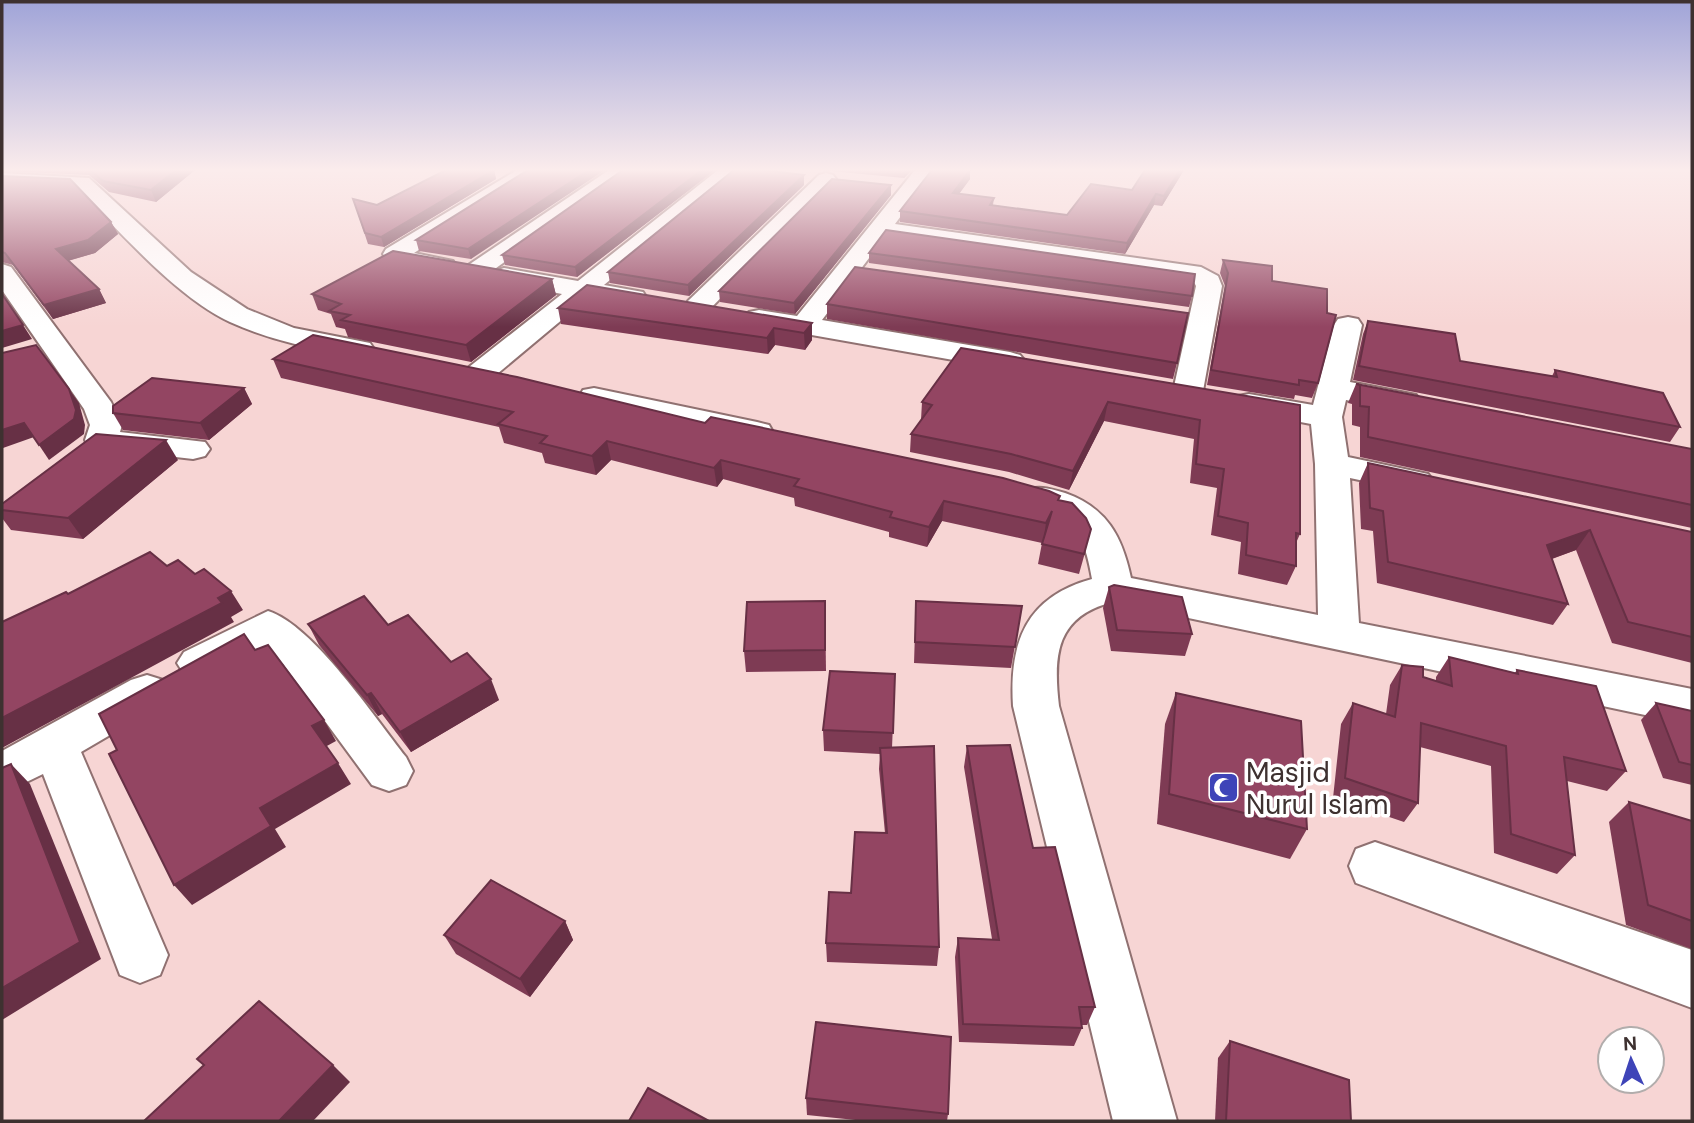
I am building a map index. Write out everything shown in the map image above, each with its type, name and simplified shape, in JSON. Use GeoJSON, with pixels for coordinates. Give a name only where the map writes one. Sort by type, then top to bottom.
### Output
{"type":"FeatureCollection","features":[{"type":"Feature","properties":{"kind":"street"},"geometry":{"type":"LineString","coordinates":[[125,222],[182,276],[237,315],[286,335],[390,355]]}},
{"type":"Feature","properties":{"kind":"street"},"geometry":{"type":"LineString","coordinates":[[447,222],[396,254],[401,258],[1037,366]]}},
{"type":"Feature","properties":{"kind":"street"},"geometry":{"type":"LineString","coordinates":[[476,271],[546,222]]}},
{"type":"Feature","properties":{"kind":"street"},"geometry":{"type":"LineString","coordinates":[[521,382],[467,370],[585,290],[667,222]]}},
{"type":"Feature","properties":{"kind":"street"},"geometry":{"type":"LineString","coordinates":[[698,308],[783,222]]}},
{"type":"Feature","properties":{"kind":"street"},"geometry":{"type":"LineString","coordinates":[[804,326],[884,222]]}},
{"type":"Feature","properties":{"kind":"street"},"geometry":{"type":"LineString","coordinates":[[879,229],[1201,275],[1209,281],[1203,320],[1209,395]]}},
{"type":"Feature","properties":{"kind":"street"},"geometry":{"type":"LineString","coordinates":[[847,270],[875,274]]}},
{"type":"Feature","properties":{"kind":"street"},"geometry":{"type":"LineString","coordinates":[[2,272],[41,348],[104,417],[106,425],[101,440],[71,464]]}},
{"type":"Feature","properties":{"kind":"street"},"geometry":{"type":"LineString","coordinates":[[1176,317],[1203,320]]}},
{"type":"Feature","properties":{"kind":"street"},"geometry":{"type":"LineString","coordinates":[[1339,633],[1330,402],[1348,325]]}},
{"type":"Feature","properties":{"kind":"street"},"geometry":{"type":"LineString","coordinates":[[1160,387],[1209,395],[1437,409]]}},
{"type":"Feature","properties":{"kind":"street"},"geometry":{"type":"LineString","coordinates":[[562,391],[790,439]]}},
{"type":"Feature","properties":{"kind":"street"},"geometry":{"type":"LineString","coordinates":[[101,440],[193,449]]}},
{"type":"Feature","properties":{"kind":"street"},"geometry":{"type":"LineString","coordinates":[[1332,464],[1452,489]]}},
{"type":"Feature","properties":{"kind":"street"},"geometry":{"type":"LineString","coordinates":[[1008,486],[1056,502],[1088,520],[1104,538],[1113,588]]}},
{"type":"Feature","properties":{"kind":"street"},"geometry":{"type":"LineString","coordinates":[[1145,1121],[1036,706],[1033,661],[1045,630],[1060,609],[1088,592],[1113,588],[1692,707]]}},
{"type":"Feature","properties":{"kind":"street"},"geometry":{"type":"LineString","coordinates":[[2,774],[268,626],[298,653],[389,771]]}},
{"type":"Feature","properties":{"kind":"street"},"geometry":{"type":"LineString","coordinates":[[55,745],[140,955]]}},
{"type":"Feature","properties":{"kind":"street"},"geometry":{"type":"LineString","coordinates":[[1375,866],[1692,979]]}},
{"type":"Feature","properties":{"kind":"building"},"geometry":{"type":"Polygon","coordinates":[[[2,222],[110,222],[88,240],[56,249],[99,289],[44,305],[2,252],[2,222]]]}},
{"type":"Feature","properties":{"kind":"building"},"geometry":{"type":"Polygon","coordinates":[[[361,222],[406,222],[381,237],[365,233],[361,222]]]}},
{"type":"Feature","properties":{"kind":"building"},"geometry":{"type":"Polygon","coordinates":[[[444,222],[509,222],[468,249],[416,240],[444,222]]]}},
{"type":"Feature","properties":{"kind":"building"},"geometry":{"type":"Polygon","coordinates":[[[548,222],[633,222],[575,267],[502,255],[548,222]]]}},
{"type":"Feature","properties":{"kind":"building"},"geometry":{"type":"Polygon","coordinates":[[[669,222],[754,222],[688,285],[608,272],[669,222]]]}},
{"type":"Feature","properties":{"kind":"building"},"geometry":{"type":"Polygon","coordinates":[[[788,222],[860,222],[794,303],[719,291],[788,222]]]}},
{"type":"Feature","properties":{"kind":"building"},"geometry":{"type":"Polygon","coordinates":[[[981,222],[1139,222],[1127,243],[981,222]]]}},
{"type":"Feature","properties":{"kind":"building"},"geometry":{"type":"Polygon","coordinates":[[[886,230],[1195,274],[1192,296],[869,253],[886,230]]]}},
{"type":"Feature","properties":{"kind":"building"},"geometry":{"type":"Polygon","coordinates":[[[393,251],[552,279],[466,345],[341,320],[350,315],[329,311],[341,304],[312,294],[393,251]]]}},
{"type":"Feature","properties":{"kind":"building"},"geometry":{"type":"Polygon","coordinates":[[[1223,260],[1272,266],[1272,281],[1327,289],[1327,313],[1336,315],[1318,383],[1299,380],[1299,385],[1211,370],[1228,273],[1223,260]]]}},
{"type":"Feature","properties":{"kind":"building"},"geometry":{"type":"Polygon","coordinates":[[[855,267],[1188,313],[1177,363],[827,304],[855,267]]]}},
{"type":"Feature","properties":{"kind":"building"},"geometry":{"type":"Polygon","coordinates":[[[587,285],[812,323],[804,333],[774,328],[767,338],[558,308],[587,285]]]}},
{"type":"Feature","properties":{"kind":"building"},"geometry":{"type":"Polygon","coordinates":[[[2,294],[23,325],[2,331],[2,294]]]}},
{"type":"Feature","properties":{"kind":"building"},"geometry":{"type":"Polygon","coordinates":[[[1368,321],[1455,334],[1460,361],[1557,377],[1555,370],[1663,393],[1680,427],[1359,366],[1368,321]]]}},
{"type":"Feature","properties":{"kind":"building"},"geometry":{"type":"Polygon","coordinates":[[[313,335],[517,377],[705,423],[711,417],[1003,478],[1060,496],[1058,500],[1072,503],[1086,518],[1091,529],[1084,554],[1042,544],[1052,511],[1046,523],[944,501],[929,527],[890,517],[892,512],[794,486],[799,479],[721,460],[714,468],[607,441],[592,456],[540,443],[547,436],[498,424],[513,412],[273,359],[313,335]]]}},
{"type":"Feature","properties":{"kind":"building"},"geometry":{"type":"Polygon","coordinates":[[[36,345],[69,389],[76,410],[74,419],[39,445],[24,423],[2,430],[2,353],[36,345]]]}},
{"type":"Feature","properties":{"kind":"building"},"geometry":{"type":"Polygon","coordinates":[[[961,348],[1300,405],[1300,534],[1296,533],[1296,566],[1246,555],[1248,523],[1218,516],[1224,469],[1196,464],[1200,420],[1108,402],[1073,471],[1011,454],[911,434],[932,405],[922,402],[961,348]]]}},
{"type":"Feature","properties":{"kind":"building"},"geometry":{"type":"Polygon","coordinates":[[[152,378],[244,388],[200,423],[113,413],[113,406],[152,378]]]}},
{"type":"Feature","properties":{"kind":"building"},"geometry":{"type":"Polygon","coordinates":[[[1356,384],[1692,449],[1692,505],[1368,437],[1369,407],[1360,406],[1360,385],[1356,384]]]}},
{"type":"Feature","properties":{"kind":"building"},"geometry":{"type":"Polygon","coordinates":[[[96,434],[166,440],[68,518],[2,510],[2,504],[96,434]]]}},
{"type":"Feature","properties":{"kind":"building"},"geometry":{"type":"Polygon","coordinates":[[[1368,463],[1692,532],[1692,637],[1628,622],[1590,530],[1547,545],[1568,604],[1388,562],[1383,511],[1370,508],[1368,463]]]}},
{"type":"Feature","properties":{"kind":"building"},"geometry":{"type":"Polygon","coordinates":[[[150,552],[167,566],[178,560],[195,574],[204,569],[231,591],[218,598],[222,603],[2,718],[2,622],[66,592],[68,594],[150,552]]]}},
{"type":"Feature","properties":{"kind":"building"},"geometry":{"type":"Polygon","coordinates":[[[1114,585],[1182,597],[1192,634],[1117,630],[1109,587],[1114,585]]]}},
{"type":"Feature","properties":{"kind":"building"},"geometry":{"type":"Polygon","coordinates":[[[364,596],[388,625],[408,615],[451,662],[467,653],[491,679],[400,732],[371,693],[367,695],[308,624],[364,596]]]}},
{"type":"Feature","properties":{"kind":"building"},"geometry":{"type":"Polygon","coordinates":[[[825,601],[825,650],[744,651],[747,602],[825,601]]]}},
{"type":"Feature","properties":{"kind":"building"},"geometry":{"type":"Polygon","coordinates":[[[916,601],[1022,606],[1015,647],[915,642],[916,601]]]}},
{"type":"Feature","properties":{"kind":"building"},"geometry":{"type":"Polygon","coordinates":[[[244,634],[255,650],[268,645],[324,720],[312,726],[338,763],[260,808],[271,826],[174,885],[109,754],[117,750],[99,714],[244,634]]]}},
{"type":"Feature","properties":{"kind":"building"},"geometry":{"type":"Polygon","coordinates":[[[1449,657],[1518,674],[1517,670],[1596,686],[1626,771],[1564,757],[1575,855],[1511,834],[1506,746],[1421,723],[1418,803],[1345,778],[1353,703],[1395,717],[1402,665],[1423,667],[1423,677],[1452,686],[1449,657]]]}},
{"type":"Feature","properties":{"kind":"building"},"geometry":{"type":"Polygon","coordinates":[[[830,671],[895,674],[893,733],[823,730],[830,671]]]}},
{"type":"Feature","properties":{"kind":"building"},"geometry":{"type":"Polygon","coordinates":[[[1176,693],[1301,721],[1307,829],[1169,794],[1176,693]]]}},
{"type":"Feature","properties":{"kind":"building"},"geometry":{"type":"Polygon","coordinates":[[[1656,703],[1692,711],[1692,765],[1679,762],[1656,703]]]}},
{"type":"Feature","properties":{"kind":"building"},"geometry":{"type":"Polygon","coordinates":[[[1010,745],[1033,848],[1055,847],[1095,1007],[1079,1007],[1082,1028],[963,1024],[958,938],[999,940],[967,746],[1010,745]]]}},
{"type":"Feature","properties":{"kind":"building"},"geometry":{"type":"Polygon","coordinates":[[[934,746],[939,947],[826,943],[829,892],[851,893],[855,832],[887,833],[880,748],[934,746]]]}},
{"type":"Feature","properties":{"kind":"building"},"geometry":{"type":"Polygon","coordinates":[[[11,764],[80,942],[2,988],[2,768],[11,764]]]}},
{"type":"Feature","properties":{"kind":"building"},"geometry":{"type":"Polygon","coordinates":[[[1629,802],[1692,821],[1692,921],[1648,905],[1629,802]]]}},
{"type":"Feature","properties":{"kind":"building"},"geometry":{"type":"Polygon","coordinates":[[[491,880],[565,921],[520,979],[444,935],[491,880]]]}},
{"type":"Feature","properties":{"kind":"building"},"geometry":{"type":"Polygon","coordinates":[[[259,1001],[333,1065],[279,1121],[144,1121],[204,1065],[197,1059],[259,1001]]]}},
{"type":"Feature","properties":{"kind":"building"},"geometry":{"type":"Polygon","coordinates":[[[816,1022],[951,1037],[948,1114],[806,1098],[816,1022]]]}},
{"type":"Feature","properties":{"kind":"building"},"geometry":{"type":"Polygon","coordinates":[[[1230,1041],[1349,1080],[1351,1121],[1226,1121],[1230,1041]]]}},
{"type":"Feature","properties":{"kind":"building"},"geometry":{"type":"Polygon","coordinates":[[[648,1088],[709,1121],[629,1121],[648,1088]]]}},
{"type":"Feature","properties":{"kind":"place","name":"Masjid Nurul Islam"},"geometry":{"type":"Point","coordinates":[1223,788]}}]}
